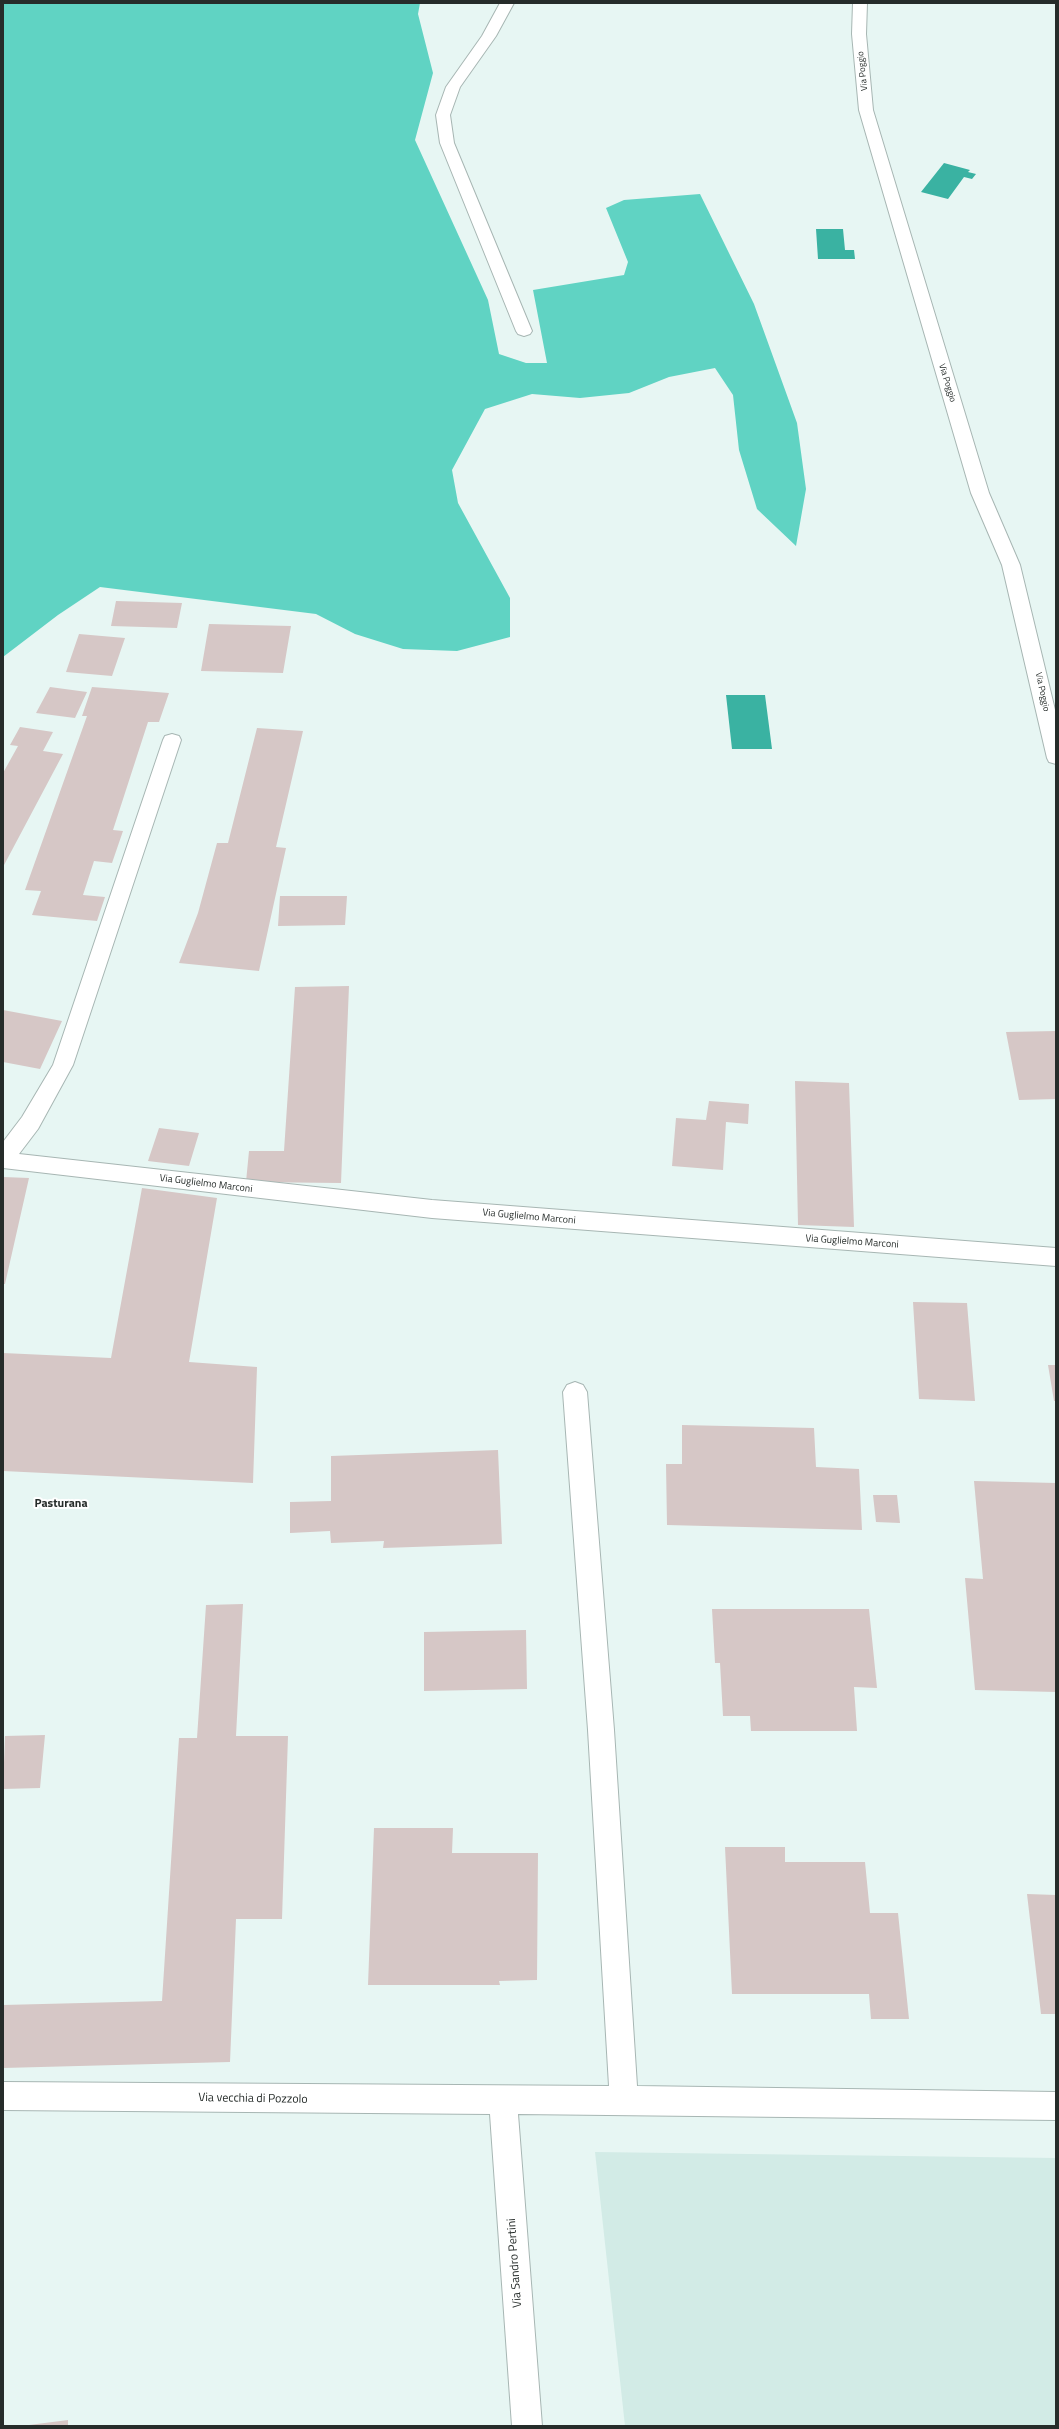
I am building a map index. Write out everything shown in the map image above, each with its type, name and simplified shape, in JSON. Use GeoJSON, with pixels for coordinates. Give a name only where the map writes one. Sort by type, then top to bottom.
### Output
{"type":"FeatureCollection","features":[{"type":"Feature","properties":{"kind":"street"},"geometry":{"type":"LineString","coordinates":[[507,3],[489,36],[453,87],[443,115],[447,143],[524,331]]}},
{"type":"Feature","properties":{"kind":"street","name":"Via Poggio"},"geometry":{"type":"LineString","coordinates":[[860,3],[859,34],[866,110],[980,493],[1011,565],[1040,682],[1056,758]]}},
{"type":"Feature","properties":{"kind":"street"},"geometry":{"type":"LineString","coordinates":[[3,1159],[30,1123],[63,1065],[172,740]]}},
{"type":"Feature","properties":{"kind":"street","name":"Via Guglielmo Marconi"},"geometry":{"type":"LineString","coordinates":[[3,1159],[245,1189],[432,1209],[1056,1257]]}},
{"type":"Feature","properties":{"kind":"street"},"geometry":{"type":"LineString","coordinates":[[575,1392],[600,1722],[624,2100]]}},
{"type":"Feature","properties":{"kind":"street","name":"Via vecchia di Pozzolo"},"geometry":{"type":"LineString","coordinates":[[3,2096],[503,2101],[624,2100],[1056,2106]]}},
{"type":"Feature","properties":{"kind":"street","name":"Via Sandro Pertini"},"geometry":{"type":"LineString","coordinates":[[503,2101],[527,2426]]}},
{"type":"Feature","properties":{"kind":"shaded area"},"geometry":{"type":"Polygon","coordinates":[[[3,3],[420,3],[418,14],[433,73],[415,140],[488,300],[499,354],[526,363],[547,363],[533,290],[624,275],[628,262],[606,208],[624,200],[700,194],[754,304],[797,423],[806,489],[796,546],[757,509],[739,450],[733,395],[715,368],[669,377],[629,393],[580,398],[532,394],[485,409],[452,470],[458,503],[510,598],[510,637],[457,651],[403,649],[355,634],[316,614],[100,587],[58,615],[3,657],[3,3]]]}},
{"type":"Feature","properties":{"kind":"shaded area"},"geometry":{"type":"Polygon","coordinates":[[[944,163],[970,170],[968,172],[976,174],[972,179],[964,177],[948,199],[921,192],[944,163]]]}},
{"type":"Feature","properties":{"kind":"shaded area"},"geometry":{"type":"Polygon","coordinates":[[[816,229],[843,229],[845,250],[854,250],[855,259],[818,259],[816,229]]]}},
{"type":"Feature","properties":{"kind":"shaded area"},"geometry":{"type":"Polygon","coordinates":[[[726,695],[765,695],[772,749],[732,749],[726,695]]]}},
{"type":"Feature","properties":{"kind":"shaded area"},"geometry":{"type":"Polygon","coordinates":[[[595,2152],[1056,2158],[1056,2426],[625,2426],[595,2152]]]}},
{"type":"Feature","properties":{"kind":"building"},"geometry":{"type":"Polygon","coordinates":[[[116,601],[182,603],[177,628],[111,626],[116,601]]]}},
{"type":"Feature","properties":{"kind":"building"},"geometry":{"type":"Polygon","coordinates":[[[209,624],[291,626],[283,673],[201,671],[209,624]]]}},
{"type":"Feature","properties":{"kind":"building"},"geometry":{"type":"Polygon","coordinates":[[[79,634],[125,638],[112,676],[66,672],[79,634]]]}},
{"type":"Feature","properties":{"kind":"building"},"geometry":{"type":"Polygon","coordinates":[[[50,687],[87,692],[75,718],[36,713],[50,687]]]}},
{"type":"Feature","properties":{"kind":"building"},"geometry":{"type":"Polygon","coordinates":[[[92,687],[169,693],[159,722],[148,722],[113,830],[123,831],[112,863],[94,861],[83,895],[105,897],[97,921],[32,915],[41,891],[25,890],[87,716],[82,716],[92,687]]]}},
{"type":"Feature","properties":{"kind":"building"},"geometry":{"type":"Polygon","coordinates":[[[20,727],[53,732],[43,751],[63,754],[3,867],[3,773],[18,746],[10,745],[20,727]]]}},
{"type":"Feature","properties":{"kind":"building"},"geometry":{"type":"Polygon","coordinates":[[[257,728],[303,731],[276,847],[286,848],[259,971],[179,963],[198,913],[217,843],[228,843],[257,728]]]}},
{"type":"Feature","properties":{"kind":"building"},"geometry":{"type":"Polygon","coordinates":[[[280,896],[347,896],[345,925],[278,926],[280,896]]]}},
{"type":"Feature","properties":{"kind":"building"},"geometry":{"type":"Polygon","coordinates":[[[349,986],[341,1183],[246,1182],[249,1151],[284,1151],[295,987],[349,986]]]}},
{"type":"Feature","properties":{"kind":"building"},"geometry":{"type":"Polygon","coordinates":[[[3,1010],[62,1021],[40,1069],[3,1062],[3,1010]]]}},
{"type":"Feature","properties":{"kind":"building"},"geometry":{"type":"Polygon","coordinates":[[[1056,1031],[1056,1099],[1019,1100],[1006,1032],[1056,1031]]]}},
{"type":"Feature","properties":{"kind":"building"},"geometry":{"type":"Polygon","coordinates":[[[795,1081],[849,1083],[854,1227],[798,1225],[795,1081]]]}},
{"type":"Feature","properties":{"kind":"building"},"geometry":{"type":"Polygon","coordinates":[[[709,1101],[749,1104],[748,1124],[726,1122],[723,1170],[672,1166],[676,1118],[706,1120],[709,1101]]]}},
{"type":"Feature","properties":{"kind":"building"},"geometry":{"type":"Polygon","coordinates":[[[159,1128],[199,1133],[189,1166],[148,1161],[159,1128]]]}},
{"type":"Feature","properties":{"kind":"building"},"geometry":{"type":"Polygon","coordinates":[[[3,1177],[29,1178],[5,1284],[3,1284],[3,1177]]]}},
{"type":"Feature","properties":{"kind":"building"},"geometry":{"type":"Polygon","coordinates":[[[142,1188],[217,1198],[189,1362],[257,1367],[253,1483],[3,1471],[3,1353],[111,1358],[142,1188]]]}},
{"type":"Feature","properties":{"kind":"building"},"geometry":{"type":"Polygon","coordinates":[[[913,1302],[967,1303],[975,1401],[919,1399],[913,1302]]]}},
{"type":"Feature","properties":{"kind":"building"},"geometry":{"type":"Polygon","coordinates":[[[1048,1365],[1056,1365],[1056,1401],[1054,1401],[1048,1365]]]}},
{"type":"Feature","properties":{"kind":"building"},"geometry":{"type":"Polygon","coordinates":[[[682,1425],[814,1428],[816,1467],[859,1469],[862,1530],[667,1525],[666,1464],[682,1464],[682,1425]]]}},
{"type":"Feature","properties":{"kind":"building"},"geometry":{"type":"Polygon","coordinates":[[[498,1450],[502,1544],[383,1548],[384,1541],[331,1543],[330,1531],[290,1533],[290,1502],[331,1501],[331,1456],[498,1450]]]}},
{"type":"Feature","properties":{"kind":"building"},"geometry":{"type":"Polygon","coordinates":[[[974,1481],[1056,1483],[1056,1692],[975,1690],[965,1578],[983,1579],[974,1481]]]}},
{"type":"Feature","properties":{"kind":"building"},"geometry":{"type":"Polygon","coordinates":[[[873,1495],[897,1495],[900,1523],[876,1522],[873,1495]]]}},
{"type":"Feature","properties":{"kind":"building"},"geometry":{"type":"Polygon","coordinates":[[[243,1604],[236,1736],[288,1736],[282,1919],[236,1919],[230,2062],[3,2068],[3,2005],[162,2001],[179,1738],[197,1738],[206,1605],[243,1604]]]}},
{"type":"Feature","properties":{"kind":"building"},"geometry":{"type":"Polygon","coordinates":[[[712,1609],[869,1609],[877,1688],[854,1687],[857,1731],[751,1731],[750,1716],[723,1716],[720,1663],[715,1663],[712,1609]]]}},
{"type":"Feature","properties":{"kind":"building"},"geometry":{"type":"Polygon","coordinates":[[[526,1630],[527,1689],[424,1691],[424,1632],[526,1630]]]}},
{"type":"Feature","properties":{"kind":"building"},"geometry":{"type":"Polygon","coordinates":[[[45,1735],[40,1788],[3,1789],[5,1736],[45,1735]]]}},
{"type":"Feature","properties":{"kind":"building"},"geometry":{"type":"Polygon","coordinates":[[[374,1828],[453,1828],[452,1853],[538,1853],[537,1980],[499,1981],[500,1985],[368,1985],[374,1828]]]}},
{"type":"Feature","properties":{"kind":"building"},"geometry":{"type":"Polygon","coordinates":[[[725,1847],[785,1847],[785,1862],[865,1862],[870,1913],[898,1913],[909,2019],[871,2019],[869,1994],[732,1994],[725,1847]]]}},
{"type":"Feature","properties":{"kind":"building"},"geometry":{"type":"Polygon","coordinates":[[[1027,1894],[1056,1895],[1056,2014],[1041,2014],[1027,1894]]]}},
{"type":"Feature","properties":{"kind":"building"},"geometry":{"type":"Polygon","coordinates":[[[68,2420],[68,2426],[29,2426],[29,2425],[68,2420]]]}},
{"type":"Feature","properties":{"kind":"district","name":"Pasturana"},"geometry":{"type":"Point","coordinates":[61,1504]}}]}
